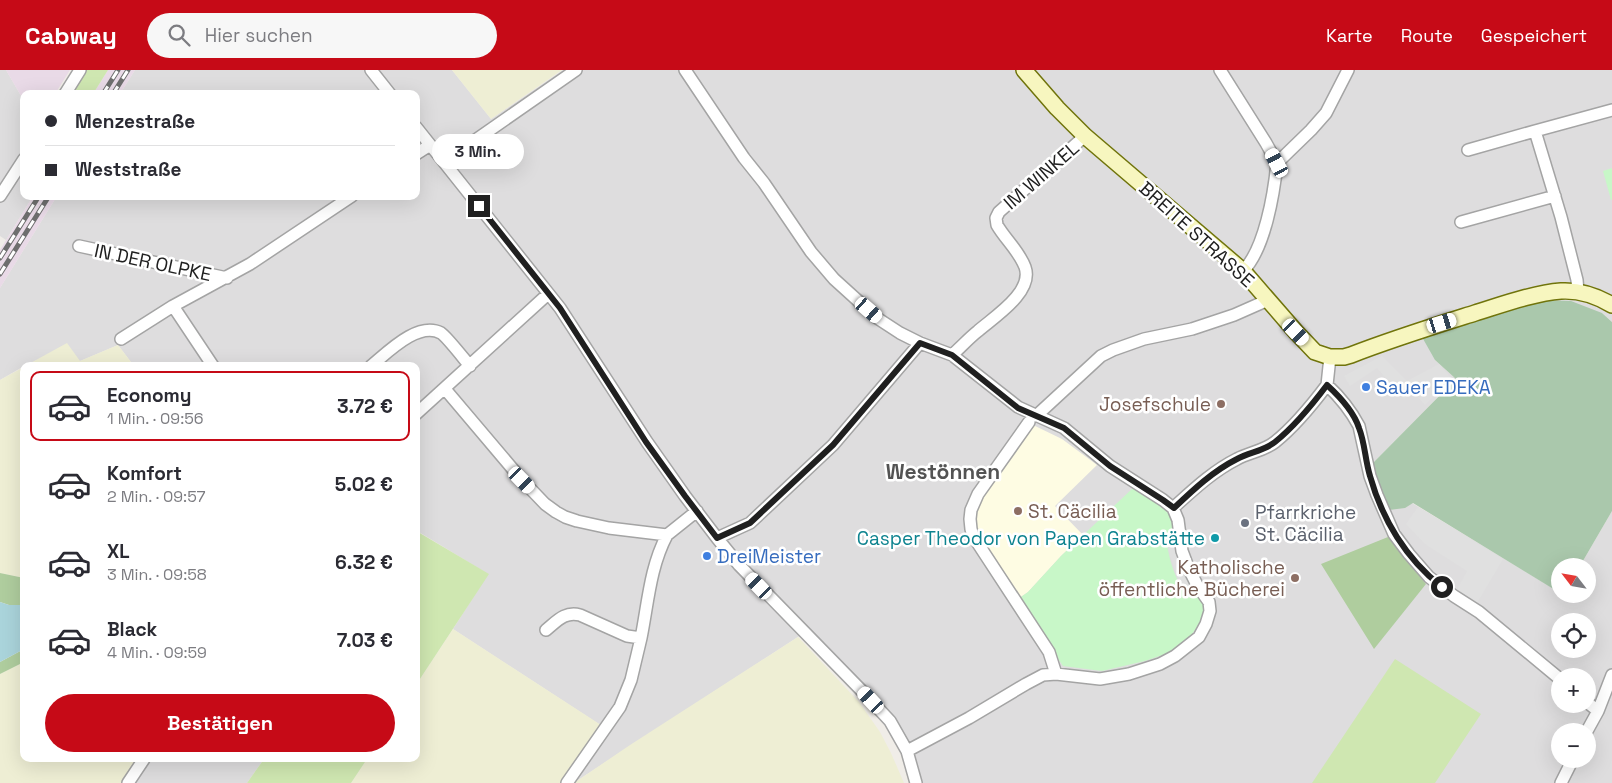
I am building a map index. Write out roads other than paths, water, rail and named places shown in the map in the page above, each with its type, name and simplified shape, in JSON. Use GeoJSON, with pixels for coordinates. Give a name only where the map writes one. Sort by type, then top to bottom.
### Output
{"type":"FeatureCollection","features":[{"type":"Feature","properties":{"kind":"street"},"geometry":{"type":"LineString","coordinates":[[68,90],[80,70]]}},
{"type":"Feature","properties":{"kind":"street"},"geometry":{"type":"LineString","coordinates":[[371,70],[387,90]]}},
{"type":"Feature","properties":{"kind":"street"},"geometry":{"type":"LineString","coordinates":[[444,162],[576,70]]}},
{"type":"Feature","properties":{"kind":"street"},"geometry":{"type":"LineString","coordinates":[[686,70],[744,158],[811,252],[834,279],[877,318],[920,343],[952,355],[1032,419],[1064,428],[1110,466],[1174,508],[1178,520],[1182,551],[1188,567],[1209,602],[1210,611],[1206,624],[1198,636],[1175,656],[1160,664],[1129,674],[1100,679],[1056,674],[1043,675],[908,751]]}},
{"type":"Feature","properties":{"kind":"street","name":"BREITE STRASSE"},"geometry":{"type":"LineString","coordinates":[[1024,70],[1057,108],[1085,136],[1243,271],[1315,352],[1330,357]]}},
{"type":"Feature","properties":{"kind":"street"},"geometry":{"type":"LineString","coordinates":[[1220,70],[1277,163],[1275,183],[1262,240],[1256,255],[1243,271]]}},
{"type":"Feature","properties":{"kind":"street"},"geometry":{"type":"LineString","coordinates":[[1277,163],[1326,113],[1348,70]]}},
{"type":"Feature","properties":{"kind":"street"},"geometry":{"type":"LineString","coordinates":[[1468,150],[1612,110]]}},
{"type":"Feature","properties":{"kind":"street"},"geometry":{"type":"LineString","coordinates":[[1535,131],[1578,280],[1578,292]]}},
{"type":"Feature","properties":{"kind":"street"},"geometry":{"type":"LineString","coordinates":[[420,132],[560,308],[646,442],[717,538],[739,565],[890,722],[908,751],[916,783]]}},
{"type":"Feature","properties":{"kind":"street","name":"IM WINKEL"},"geometry":{"type":"LineString","coordinates":[[952,355],[1011,303],[1024,286],[1025,267],[997,225],[996,218],[999,212],[1085,136]]}},
{"type":"Feature","properties":{"kind":"street"},"geometry":{"type":"LineString","coordinates":[[420,151],[430,144]]}},
{"type":"Feature","properties":{"kind":"street"},"geometry":{"type":"LineString","coordinates":[[0,196],[20,165]]}},
{"type":"Feature","properties":{"kind":"street"},"geometry":{"type":"LineString","coordinates":[[1461,222],[1555,196]]}},
{"type":"Feature","properties":{"kind":"street","name":"IN DER OLPKE"},"geometry":{"type":"LineString","coordinates":[[121,339],[173,306],[250,264],[346,200]]}},
{"type":"Feature","properties":{"kind":"street","name":"IN DER OLPKE"},"geometry":{"type":"LineString","coordinates":[[79,246],[227,278]]}},
{"type":"Feature","properties":{"kind":"street"},"geometry":{"type":"LineString","coordinates":[[1174,508],[1193,490],[1238,458],[1263,450],[1276,442],[1312,405],[1327,385],[1330,357],[1351,355],[1406,335],[1544,294],[1562,291],[1578,292],[1596,297],[1612,305]]}},
{"type":"Feature","properties":{"kind":"street"},"geometry":{"type":"LineString","coordinates":[[420,411],[548,294]]}},
{"type":"Feature","properties":{"kind":"street"},"geometry":{"type":"LineString","coordinates":[[1056,674],[1049,652],[974,536],[970,519],[971,510],[978,494],[1032,419],[1101,356],[1144,339],[1192,329],[1234,315],[1268,300]]}},
{"type":"Feature","properties":{"kind":"street"},"geometry":{"type":"LineString","coordinates":[[173,306],[210,362]]}},
{"type":"Feature","properties":{"kind":"street"},"geometry":{"type":"LineString","coordinates":[[376,362],[410,336],[418,331],[427,329],[443,334],[470,366]]}},
{"type":"Feature","properties":{"kind":"street"},"geometry":{"type":"LineString","coordinates":[[717,538],[750,523],[833,445],[920,343]]}},
{"type":"Feature","properties":{"kind":"street"},"geometry":{"type":"LineString","coordinates":[[1327,385],[1336,393],[1359,426],[1370,476],[1377,495],[1394,534],[1409,554],[1429,577],[1479,612],[1551,672]]}},
{"type":"Feature","properties":{"kind":"street"},"geometry":{"type":"LineString","coordinates":[[445,389],[522,480],[545,504],[556,512],[571,519],[609,528],[667,536]]}},
{"type":"Feature","properties":{"kind":"street"},"geometry":{"type":"LineString","coordinates":[[567,783],[620,707],[631,680],[659,550],[667,536],[697,511]]}},
{"type":"Feature","properties":{"kind":"street"},"geometry":{"type":"LineString","coordinates":[[546,630],[563,616],[574,613],[627,636],[641,638]]}},
{"type":"Feature","properties":{"kind":"street"},"geometry":{"type":"LineString","coordinates":[[1591,723],[1612,676]]}},
{"type":"Feature","properties":{"kind":"street"},"geometry":{"type":"LineString","coordinates":[[128,783],[142,762]]}},
{"type":"Feature","properties":{"kind":"street"},"geometry":{"type":"LineString","coordinates":[[1561,783],[1568,768]]}},
{"type":"Feature","properties":{"kind":"water"},"geometry":{"type":"Polygon","coordinates":[[[0,602],[9,605],[20,605],[20,651],[0,662],[0,602]]]}},
{"type":"Feature","properties":{"kind":"railway"},"geometry":{"type":"LineString","coordinates":[[106,90],[118,70]]}},
{"type":"Feature","properties":{"kind":"railway"},"geometry":{"type":"LineString","coordinates":[[116,90],[128,70]]}},
{"type":"Feature","properties":{"kind":"railway"},"geometry":{"type":"LineString","coordinates":[[0,258],[36,200]]}},
{"type":"Feature","properties":{"kind":"railway"},"geometry":{"type":"LineString","coordinates":[[0,274],[46,200]]}},
{"type":"Feature","properties":{"kind":"place","name":"Sauer EDEKA"},"geometry":{"type":"Point","coordinates":[1366,387]}},
{"type":"Feature","properties":{"kind":"place","name":"Josefschule"},"geometry":{"type":"Point","coordinates":[1221,404]}},
{"type":"Feature","properties":{"kind":"place","name":"St. Cäcilia"},"geometry":{"type":"Point","coordinates":[1018,511]}},
{"type":"Feature","properties":{"kind":"place","name":"Pfarrkriche St. Cäcilia"},"geometry":{"type":"Point","coordinates":[1245,523]}},
{"type":"Feature","properties":{"kind":"place","name":"Casper Theodor von Papen Grabstätte"},"geometry":{"type":"Point","coordinates":[1215,538]}},
{"type":"Feature","properties":{"kind":"place","name":"DreiMeister"},"geometry":{"type":"Point","coordinates":[707,556]}},
{"type":"Feature","properties":{"kind":"place","name":"Katholische öffentliche Bücherei"},"geometry":{"type":"Point","coordinates":[1295,578]}},
{"type":"Feature","properties":{"kind":"district","name":"Westönnen"},"geometry":{"type":"Point","coordinates":[943,472]}}]}
